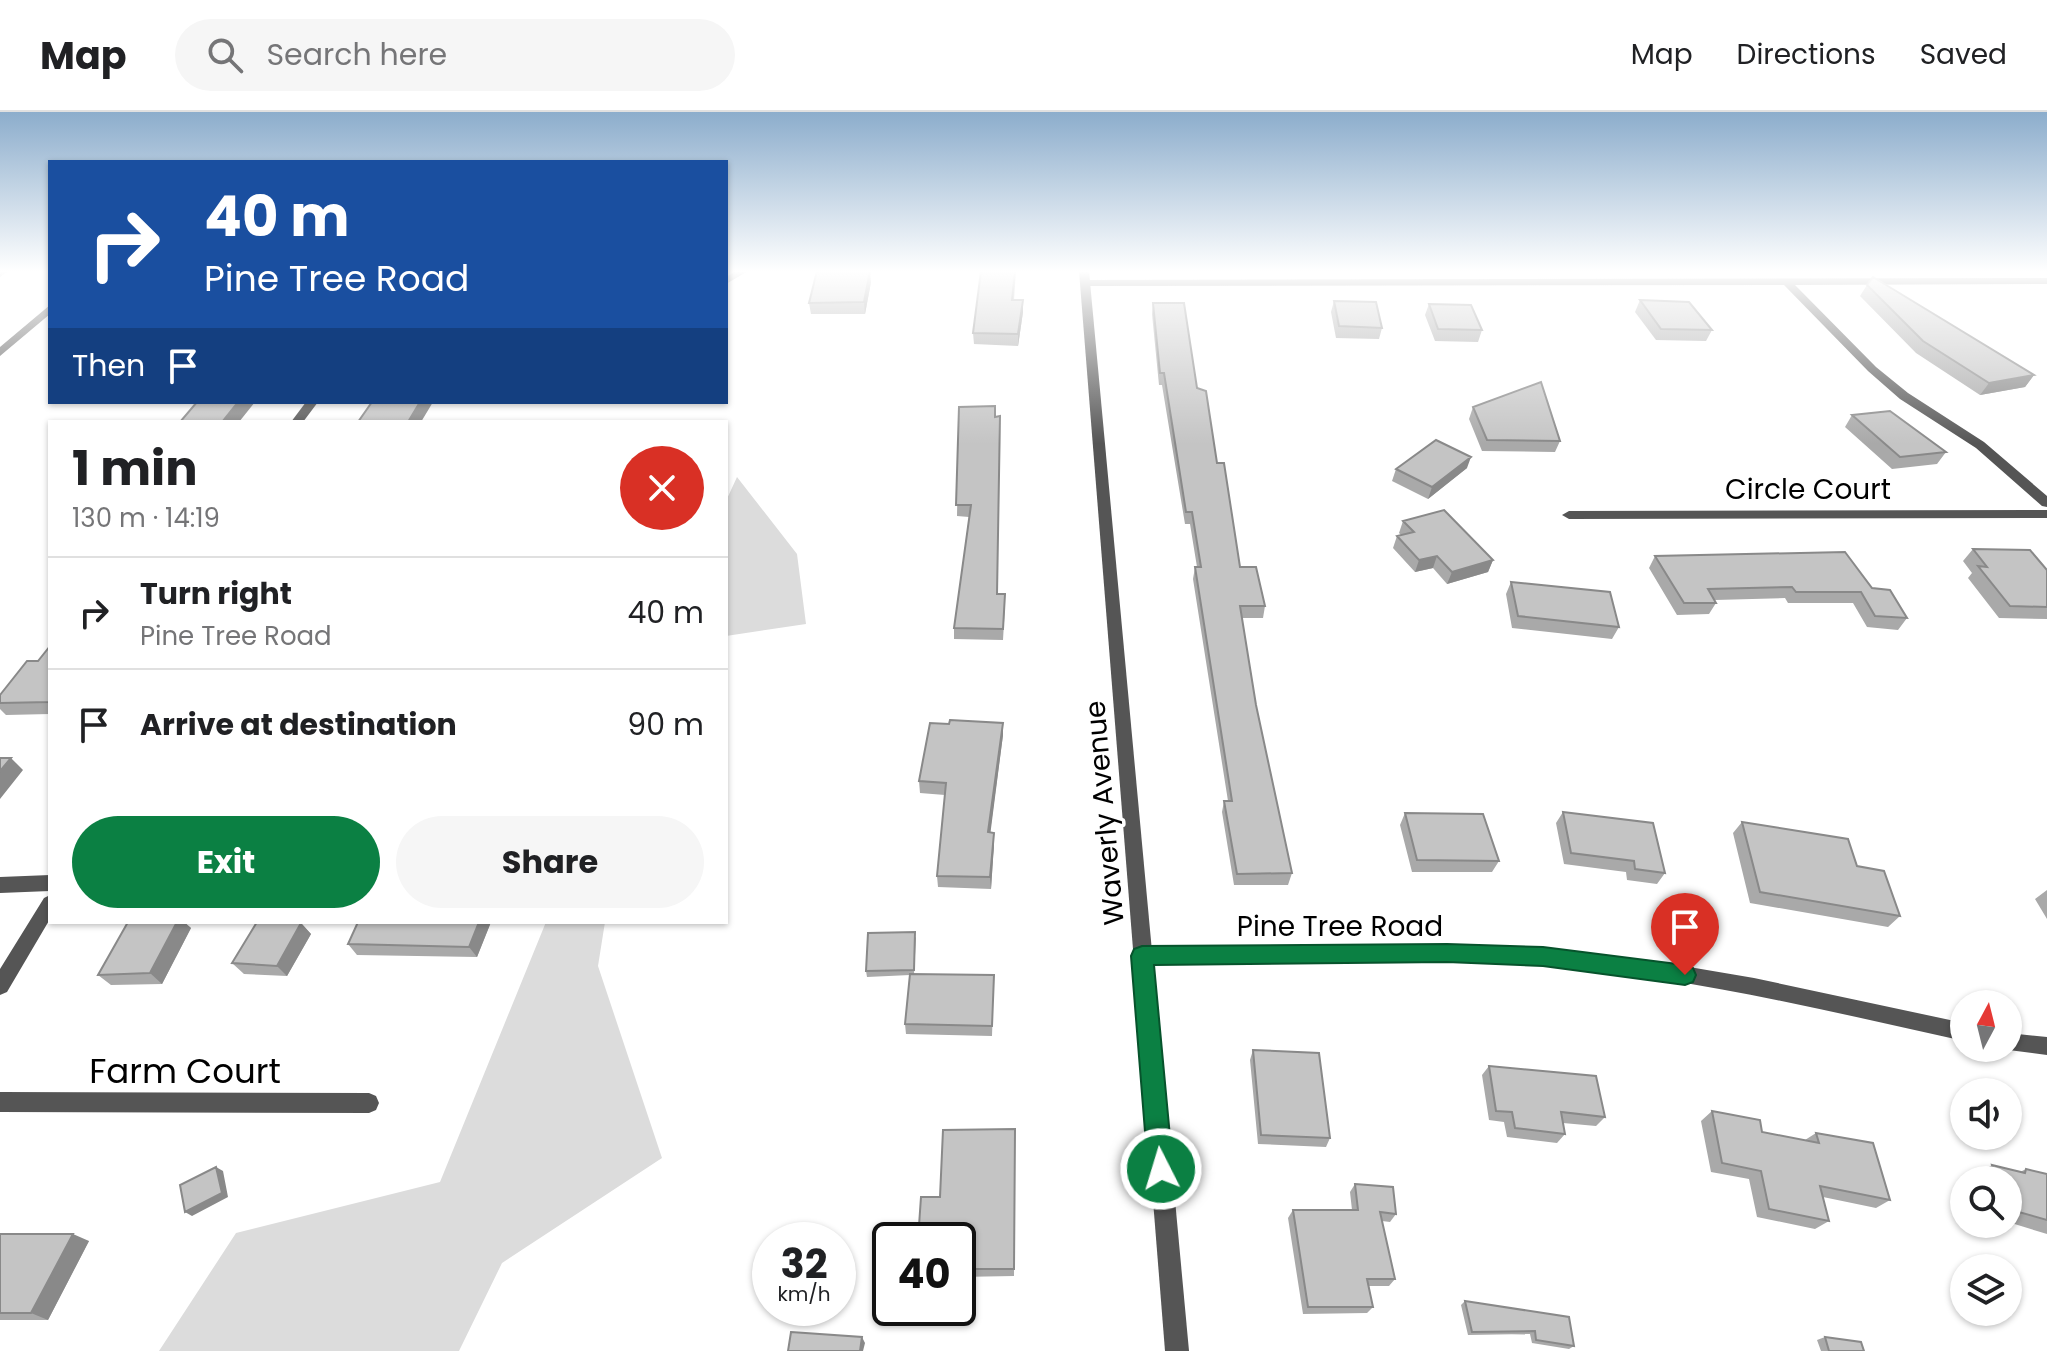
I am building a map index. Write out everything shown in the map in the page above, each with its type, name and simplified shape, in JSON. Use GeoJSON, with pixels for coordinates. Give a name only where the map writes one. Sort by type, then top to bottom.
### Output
{"type":"FeatureCollection","features":[{"type":"Feature","properties":{"kind":"street"},"geometry":{"type":"LineString","coordinates":[[0,353],[27,329]]}},
{"type":"Feature","properties":{"kind":"street","name":"Waverly Avenue"},"geometry":{"type":"LineString","coordinates":[[1088,329],[1177,1351]]}},
{"type":"Feature","properties":{"kind":"street"},"geometry":{"type":"LineString","coordinates":[[1833,329],[1904,396],[1980,445],[2047,503]]}},
{"type":"Feature","properties":{"kind":"street","name":"Circle Court"},"geometry":{"type":"LineString","coordinates":[[1569,515],[2047,514]]}},
{"type":"Feature","properties":{"kind":"street"},"geometry":{"type":"LineString","coordinates":[[0,885],[48,883]]}},
{"type":"Feature","properties":{"kind":"street"},"geometry":{"type":"LineString","coordinates":[[0,986],[48,906]]}},
{"type":"Feature","properties":{"kind":"street","name":"Pine Tree Road"},"geometry":{"type":"LineString","coordinates":[[1142,956],[1447,953],[1543,957],[1660,971],[1787,992],[1950,1029]]}},
{"type":"Feature","properties":{"kind":"street"},"geometry":{"type":"LineString","coordinates":[[2022,1043],[2047,1046]]}},
{"type":"Feature","properties":{"kind":"street","name":"Farm Court"},"geometry":{"type":"LineString","coordinates":[[0,1102],[369,1103]]}},
{"type":"Feature","properties":{"kind":"shaded area"},"geometry":{"type":"Polygon","coordinates":[[[737,477],[797,554],[806,624],[728,636],[728,497],[737,477]]]}},
{"type":"Feature","properties":{"kind":"shaded area"},"geometry":{"type":"Polygon","coordinates":[[[545,924],[605,924],[598,966],[662,1158],[502,1263],[459,1351],[159,1351],[236,1233],[440,1182],[545,924]]]}},
{"type":"Feature","properties":{"kind":"building"},"geometry":{"type":"Polygon","coordinates":[[[974,329],[1019,329],[1018,334],[973,333],[974,329]]]}},
{"type":"Feature","properties":{"kind":"building"},"geometry":{"type":"Polygon","coordinates":[[[1156,329],[1188,329],[1197,388],[1206,391],[1217,463],[1224,463],[1240,567],[1256,567],[1265,606],[1240,606],[1256,705],[1292,873],[1237,874],[1224,801],[1232,801],[1195,567],[1201,567],[1192,512],[1186,512],[1164,373],[1160,373],[1156,329]]]}},
{"type":"Feature","properties":{"kind":"building"},"geometry":{"type":"Polygon","coordinates":[[[1911,329],[1958,329],[2034,375],[1989,383],[1923,341],[1911,329]]]}},
{"type":"Feature","properties":{"kind":"building"},"geometry":{"type":"Polygon","coordinates":[[[1541,382],[1560,441],[1487,440],[1473,407],[1541,382]]]}},
{"type":"Feature","properties":{"kind":"building"},"geometry":{"type":"Polygon","coordinates":[[[195,404],[236,404],[224,420],[182,420],[195,404]]]}},
{"type":"Feature","properties":{"kind":"building"},"geometry":{"type":"Polygon","coordinates":[[[371,404],[419,404],[409,420],[359,420],[371,404]]]}},
{"type":"Feature","properties":{"kind":"building"},"geometry":{"type":"Polygon","coordinates":[[[995,406],[995,417],[1000,416],[997,594],[1005,594],[1003,629],[954,628],[971,505],[956,505],[959,407],[995,406]]]}},
{"type":"Feature","properties":{"kind":"building"},"geometry":{"type":"Polygon","coordinates":[[[1890,411],[1946,452],[1900,457],[1852,415],[1890,411]]]}},
{"type":"Feature","properties":{"kind":"building"},"geometry":{"type":"Polygon","coordinates":[[[1436,440],[1471,457],[1432,487],[1396,469],[1436,440]]]}},
{"type":"Feature","properties":{"kind":"building"},"geometry":{"type":"Polygon","coordinates":[[[1444,510],[1493,560],[1452,572],[1437,556],[1419,560],[1397,536],[1414,532],[1403,521],[1444,510]]]}},
{"type":"Feature","properties":{"kind":"building"},"geometry":{"type":"Polygon","coordinates":[[[1973,549],[2030,550],[2047,570],[2047,607],[2010,606],[1978,566],[1987,567],[1973,549]]]}},
{"type":"Feature","properties":{"kind":"building"},"geometry":{"type":"Polygon","coordinates":[[[1845,552],[1872,588],[1890,590],[1907,618],[1875,616],[1861,592],[1796,592],[1792,587],[1708,589],[1716,603],[1684,603],[1655,556],[1845,552]]]}},
{"type":"Feature","properties":{"kind":"building"},"geometry":{"type":"Polygon","coordinates":[[[1511,582],[1610,592],[1619,627],[1518,616],[1511,582]]]}},
{"type":"Feature","properties":{"kind":"building"},"geometry":{"type":"Polygon","coordinates":[[[48,648],[48,702],[0,703],[0,695],[27,661],[38,661],[48,648]]]}},
{"type":"Feature","properties":{"kind":"building"},"geometry":{"type":"Polygon","coordinates":[[[950,720],[1003,723],[988,832],[994,833],[990,877],[937,876],[946,783],[919,781],[930,723],[949,724],[950,720]]]}},
{"type":"Feature","properties":{"kind":"building"},"geometry":{"type":"Polygon","coordinates":[[[0,758],[11,758],[0,771],[0,758]]]}},
{"type":"Feature","properties":{"kind":"building"},"geometry":{"type":"Polygon","coordinates":[[[1563,812],[1653,823],[1665,873],[1635,869],[1634,861],[1571,853],[1563,812]]]}},
{"type":"Feature","properties":{"kind":"building"},"geometry":{"type":"Polygon","coordinates":[[[1405,813],[1483,814],[1499,861],[1417,860],[1405,813]]]}},
{"type":"Feature","properties":{"kind":"building"},"geometry":{"type":"Polygon","coordinates":[[[1742,822],[1848,839],[1857,866],[1884,871],[1900,916],[1760,892],[1742,822]]]}},
{"type":"Feature","properties":{"kind":"building"},"geometry":{"type":"Polygon","coordinates":[[[127,924],[176,924],[150,973],[98,975],[127,924]]]}},
{"type":"Feature","properties":{"kind":"building"},"geometry":{"type":"Polygon","coordinates":[[[256,924],[300,924],[277,966],[232,963],[256,924]]]}},
{"type":"Feature","properties":{"kind":"building"},"geometry":{"type":"Polygon","coordinates":[[[357,924],[478,924],[469,947],[348,944],[357,924]]]}},
{"type":"Feature","properties":{"kind":"building"},"geometry":{"type":"Polygon","coordinates":[[[915,932],[914,970],[866,971],[868,933],[915,932]]]}},
{"type":"Feature","properties":{"kind":"building"},"geometry":{"type":"Polygon","coordinates":[[[910,974],[994,975],[992,1026],[905,1024],[910,974]]]}},
{"type":"Feature","properties":{"kind":"building"},"geometry":{"type":"Polygon","coordinates":[[[1253,1050],[1319,1053],[1330,1138],[1261,1135],[1253,1050]]]}},
{"type":"Feature","properties":{"kind":"building"},"geometry":{"type":"Polygon","coordinates":[[[1489,1066],[1596,1076],[1605,1117],[1561,1112],[1565,1134],[1515,1128],[1512,1112],[1496,1111],[1489,1066]]]}},
{"type":"Feature","properties":{"kind":"building"},"geometry":{"type":"Polygon","coordinates":[[[1712,1111],[1760,1120],[1762,1132],[1819,1143],[1816,1133],[1873,1143],[1890,1200],[1820,1186],[1829,1221],[1769,1209],[1761,1171],[1722,1163],[1712,1111]]]}},
{"type":"Feature","properties":{"kind":"building"},"geometry":{"type":"Polygon","coordinates":[[[1015,1129],[1014,1269],[976,1269],[976,1222],[919,1222],[921,1197],[940,1197],[943,1130],[1015,1129]]]}},
{"type":"Feature","properties":{"kind":"building"},"geometry":{"type":"Polygon","coordinates":[[[216,1167],[222,1193],[185,1212],[180,1185],[216,1167]]]}},
{"type":"Feature","properties":{"kind":"building"},"geometry":{"type":"Polygon","coordinates":[[[2026,1169],[2047,1174],[2047,1220],[2022,1213],[2022,1172],[2025,1173],[2026,1169]]]}},
{"type":"Feature","properties":{"kind":"building"},"geometry":{"type":"Polygon","coordinates":[[[1355,1184],[1393,1187],[1396,1214],[1380,1212],[1395,1279],[1367,1279],[1373,1307],[1308,1307],[1293,1210],[1358,1210],[1355,1184]]]}},
{"type":"Feature","properties":{"kind":"building"},"geometry":{"type":"Polygon","coordinates":[[[0,1234],[73,1234],[31,1313],[0,1313],[0,1234]]]}},
{"type":"Feature","properties":{"kind":"building"},"geometry":{"type":"Polygon","coordinates":[[[1465,1301],[1569,1317],[1574,1346],[1536,1340],[1535,1331],[1472,1332],[1465,1301]]]}},
{"type":"Feature","properties":{"kind":"building"},"geometry":{"type":"Polygon","coordinates":[[[791,1332],[862,1337],[860,1351],[788,1351],[791,1332]]]}},
{"type":"Feature","properties":{"kind":"building"},"geometry":{"type":"Polygon","coordinates":[[[1825,1337],[1861,1342],[1864,1351],[1829,1351],[1825,1337]]]}},
{"type":"Feature","properties":{"kind":"route"},"geometry":{"type":"LineString","coordinates":[[1161,1169],[1142,956],[1447,953],[1543,957],[1685,975]]}}]}
